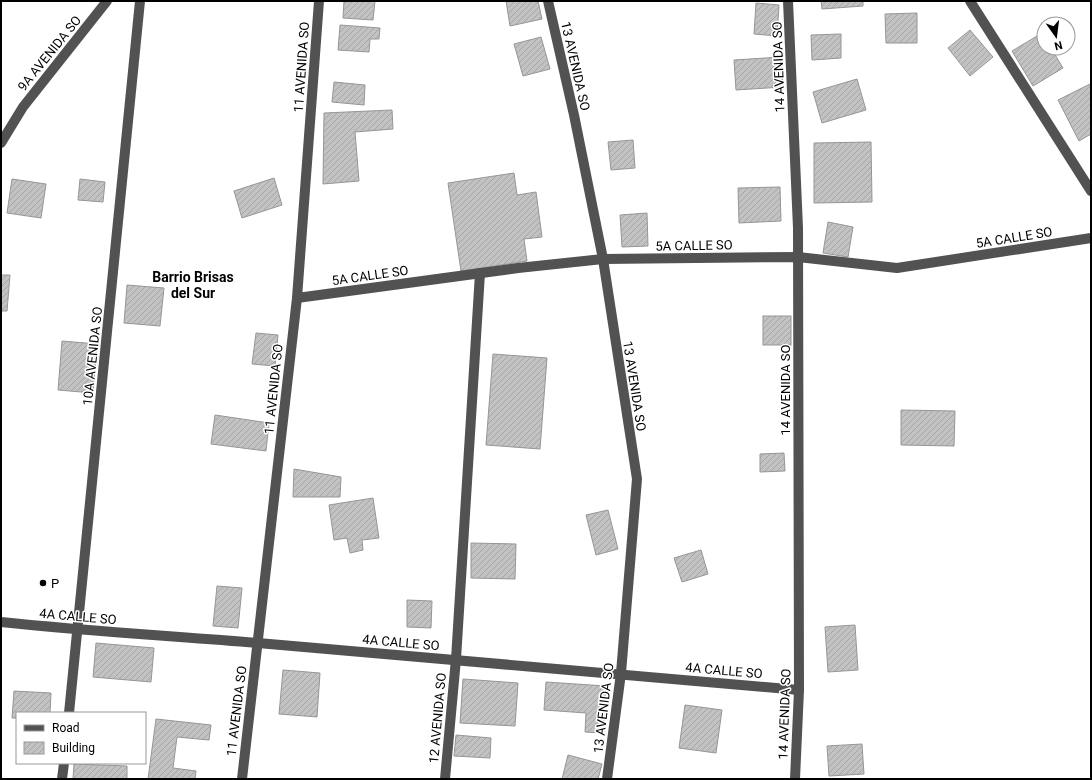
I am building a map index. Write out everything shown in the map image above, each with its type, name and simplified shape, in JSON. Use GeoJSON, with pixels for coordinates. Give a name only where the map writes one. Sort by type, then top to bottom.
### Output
{"type":"FeatureCollection","features":[{"type":"Feature","properties":{"kind":"street","name":"9A AVENIDA SO"},"geometry":{"type":"LineString","coordinates":[[1,143],[23,107],[108,1]]}},
{"type":"Feature","properties":{"kind":"street","name":"10A AVENIDA SO"},"geometry":{"type":"LineString","coordinates":[[69,712],[140,1]]}},
{"type":"Feature","properties":{"kind":"street","name":"11 AVENIDA SO"},"geometry":{"type":"LineString","coordinates":[[242,779],[297,298],[319,1]]}},
{"type":"Feature","properties":{"kind":"street","name":"13 AVENIDA SO"},"geometry":{"type":"LineString","coordinates":[[548,1],[574,115],[603,259],[637,479],[622,673],[607,779]]}},
{"type":"Feature","properties":{"kind":"street","name":"14 AVENIDA SO"},"geometry":{"type":"LineString","coordinates":[[788,1],[798,212],[798,690],[795,779]]}},
{"type":"Feature","properties":{"kind":"street"},"geometry":{"type":"LineString","coordinates":[[970,1],[1091,191]]}},
{"type":"Feature","properties":{"kind":"street","name":"5A CALLE SO"},"geometry":{"type":"LineString","coordinates":[[297,298],[480,273],[603,259],[798,257],[896,268],[1091,238]]}},
{"type":"Feature","properties":{"kind":"street","name":"12 AVENIDA SO"},"geometry":{"type":"LineString","coordinates":[[445,779],[456,659],[480,273]]}},
{"type":"Feature","properties":{"kind":"street","name":"4A CALLE SO"},"geometry":{"type":"LineString","coordinates":[[1,622],[78,630],[622,673],[798,690]]}},
{"type":"Feature","properties":{"kind":"street"},"geometry":{"type":"LineString","coordinates":[[62,779],[64,764]]}},
{"type":"Feature","properties":{"kind":"building"},"geometry":{"type":"Polygon","coordinates":[[[344,1],[375,1],[373,20],[343,18],[344,1]]]}},
{"type":"Feature","properties":{"kind":"building"},"geometry":{"type":"Polygon","coordinates":[[[506,1],[538,1],[542,19],[510,26],[506,1]]]}},
{"type":"Feature","properties":{"kind":"building"},"geometry":{"type":"Polygon","coordinates":[[[821,1],[863,1],[863,6],[822,9],[821,1]]]}},
{"type":"Feature","properties":{"kind":"building"},"geometry":{"type":"Polygon","coordinates":[[[756,3],[779,5],[777,36],[754,34],[756,3]]]}},
{"type":"Feature","properties":{"kind":"building"},"geometry":{"type":"Polygon","coordinates":[[[917,13],[917,43],[886,43],[885,14],[917,13]]]}},
{"type":"Feature","properties":{"kind":"building"},"geometry":{"type":"Polygon","coordinates":[[[340,25],[380,28],[379,39],[370,39],[369,52],[338,50],[340,25]]]}},
{"type":"Feature","properties":{"kind":"building"},"geometry":{"type":"Polygon","coordinates":[[[970,30],[993,57],[970,76],[948,48],[970,30]]]}},
{"type":"Feature","properties":{"kind":"building"},"geometry":{"type":"Polygon","coordinates":[[[841,34],[841,58],[812,60],[811,35],[841,34]]]}},
{"type":"Feature","properties":{"kind":"building"},"geometry":{"type":"Polygon","coordinates":[[[541,37],[550,69],[523,76],[514,44],[541,37]]]}},
{"type":"Feature","properties":{"kind":"building"},"geometry":{"type":"Polygon","coordinates":[[[1036,37],[1036,56],[1056,56],[1063,68],[1033,86],[1012,51],[1036,37]]]}},
{"type":"Feature","properties":{"kind":"building"},"geometry":{"type":"Polygon","coordinates":[[[781,57],[783,87],[736,90],[734,60],[781,57]]]}},
{"type":"Feature","properties":{"kind":"building"},"geometry":{"type":"Polygon","coordinates":[[[857,79],[866,110],[822,123],[813,92],[857,79]]]}},
{"type":"Feature","properties":{"kind":"building"},"geometry":{"type":"Polygon","coordinates":[[[334,82],[365,85],[364,105],[332,102],[334,82]]]}},
{"type":"Feature","properties":{"kind":"building"},"geometry":{"type":"Polygon","coordinates":[[[1090,84],[1091,134],[1079,141],[1058,100],[1090,84]]]}},
{"type":"Feature","properties":{"kind":"building"},"geometry":{"type":"Polygon","coordinates":[[[392,110],[393,129],[355,132],[359,181],[323,184],[324,113],[392,110]]]}},
{"type":"Feature","properties":{"kind":"building"},"geometry":{"type":"Polygon","coordinates":[[[633,140],[635,168],[611,170],[608,142],[633,140]]]}},
{"type":"Feature","properties":{"kind":"building"},"geometry":{"type":"Polygon","coordinates":[[[871,142],[872,202],[814,203],[814,143],[871,142]]]}},
{"type":"Feature","properties":{"kind":"building"},"geometry":{"type":"Polygon","coordinates":[[[514,173],[517,195],[536,192],[542,237],[524,239],[527,261],[461,271],[448,183],[514,173]]]}},
{"type":"Feature","properties":{"kind":"building"},"geometry":{"type":"Polygon","coordinates":[[[274,178],[282,205],[242,218],[234,191],[274,178]]]}},
{"type":"Feature","properties":{"kind":"building"},"geometry":{"type":"Polygon","coordinates":[[[12,179],[46,184],[41,218],[7,213],[12,179]]]}},
{"type":"Feature","properties":{"kind":"building"},"geometry":{"type":"Polygon","coordinates":[[[80,179],[105,182],[103,202],[78,200],[80,179]]]}},
{"type":"Feature","properties":{"kind":"building"},"geometry":{"type":"Polygon","coordinates":[[[780,187],[781,221],[739,223],[738,188],[780,187]]]}},
{"type":"Feature","properties":{"kind":"building"},"geometry":{"type":"Polygon","coordinates":[[[647,213],[648,246],[622,247],[620,215],[647,213]]]}},
{"type":"Feature","properties":{"kind":"building"},"geometry":{"type":"Polygon","coordinates":[[[828,222],[853,227],[848,257],[823,253],[828,222]]]}},
{"type":"Feature","properties":{"kind":"building"},"geometry":{"type":"Polygon","coordinates":[[[1,275],[10,275],[7,311],[1,311],[1,275]]]}},
{"type":"Feature","properties":{"kind":"building"},"geometry":{"type":"Polygon","coordinates":[[[127,285],[164,288],[160,326],[124,323],[127,285]]]}},
{"type":"Feature","properties":{"kind":"building"},"geometry":{"type":"Polygon","coordinates":[[[763,316],[791,316],[791,345],[763,345],[763,316]]]}},
{"type":"Feature","properties":{"kind":"building"},"geometry":{"type":"Polygon","coordinates":[[[256,333],[278,335],[275,366],[252,364],[256,333]]]}},
{"type":"Feature","properties":{"kind":"building"},"geometry":{"type":"Polygon","coordinates":[[[62,341],[97,344],[93,393],[58,390],[62,341]]]}},
{"type":"Feature","properties":{"kind":"building"},"geometry":{"type":"Polygon","coordinates":[[[493,354],[547,358],[540,449],[486,445],[493,354]]]}},
{"type":"Feature","properties":{"kind":"building"},"geometry":{"type":"Polygon","coordinates":[[[901,410],[955,411],[954,446],[901,445],[901,410]]]}},
{"type":"Feature","properties":{"kind":"building"},"geometry":{"type":"Polygon","coordinates":[[[215,415],[269,423],[266,451],[211,444],[215,415]]]}},
{"type":"Feature","properties":{"kind":"building"},"geometry":{"type":"Polygon","coordinates":[[[784,453],[785,471],[760,472],[760,454],[784,453]]]}},
{"type":"Feature","properties":{"kind":"building"},"geometry":{"type":"Polygon","coordinates":[[[294,469],[341,477],[340,497],[293,497],[294,469]]]}},
{"type":"Feature","properties":{"kind":"building"},"geometry":{"type":"Polygon","coordinates":[[[373,498],[379,538],[362,540],[363,550],[350,553],[347,538],[334,540],[329,505],[373,498]]]}},
{"type":"Feature","properties":{"kind":"building"},"geometry":{"type":"Polygon","coordinates":[[[608,510],[618,549],[596,555],[586,515],[608,510]]]}},
{"type":"Feature","properties":{"kind":"building"},"geometry":{"type":"Polygon","coordinates":[[[471,543],[516,544],[515,579],[471,578],[471,543]]]}},
{"type":"Feature","properties":{"kind":"building"},"geometry":{"type":"Polygon","coordinates":[[[701,550],[708,574],[682,582],[674,558],[701,550]]]}},
{"type":"Feature","properties":{"kind":"building"},"geometry":{"type":"Polygon","coordinates":[[[217,586],[242,588],[238,628],[213,626],[217,586]]]}},
{"type":"Feature","properties":{"kind":"building"},"geometry":{"type":"Polygon","coordinates":[[[407,600],[432,601],[431,628],[407,627],[407,600]]]}},
{"type":"Feature","properties":{"kind":"building"},"geometry":{"type":"Polygon","coordinates":[[[855,625],[858,670],[828,672],[825,627],[855,625]]]}},
{"type":"Feature","properties":{"kind":"building"},"geometry":{"type":"Polygon","coordinates":[[[96,643],[154,648],[151,682],[93,677],[96,643]]]}},
{"type":"Feature","properties":{"kind":"building"},"geometry":{"type":"Polygon","coordinates":[[[283,670],[320,673],[317,717],[279,714],[283,670]]]}},
{"type":"Feature","properties":{"kind":"building"},"geometry":{"type":"Polygon","coordinates":[[[463,679],[518,683],[515,726],[460,723],[463,679]]]}},
{"type":"Feature","properties":{"kind":"building"},"geometry":{"type":"Polygon","coordinates":[[[546,682],[606,686],[603,733],[585,732],[586,713],[544,710],[546,682]]]}},
{"type":"Feature","properties":{"kind":"building"},"geometry":{"type":"Polygon","coordinates":[[[14,691],[51,693],[50,712],[16,712],[16,718],[12,718],[14,691]]]}},
{"type":"Feature","properties":{"kind":"building"},"geometry":{"type":"Polygon","coordinates":[[[685,705],[722,710],[716,753],[679,748],[685,705]]]}},
{"type":"Feature","properties":{"kind":"building"},"geometry":{"type":"Polygon","coordinates":[[[156,719],[211,725],[209,740],[177,737],[173,768],[196,771],[195,779],[148,779],[156,719]]]}},
{"type":"Feature","properties":{"kind":"building"},"geometry":{"type":"Polygon","coordinates":[[[456,735],[491,738],[490,758],[454,756],[456,735]]]}},
{"type":"Feature","properties":{"kind":"building"},"geometry":{"type":"Polygon","coordinates":[[[862,744],[864,774],[829,776],[827,746],[862,744]]]}},
{"type":"Feature","properties":{"kind":"building"},"geometry":{"type":"Polygon","coordinates":[[[568,755],[602,764],[598,779],[562,779],[568,755]]]}},
{"type":"Feature","properties":{"kind":"building"},"geometry":{"type":"Polygon","coordinates":[[[74,764],[127,766],[127,779],[73,779],[74,764]]]}},
{"type":"Feature","properties":{"kind":"place","name":"P"},"geometry":{"type":"Point","coordinates":[43,583]}},
{"type":"Feature","properties":{"kind":"district","name":"Barrio Brisas del Sur"},"geometry":{"type":"Point","coordinates":[193,286]}}]}
